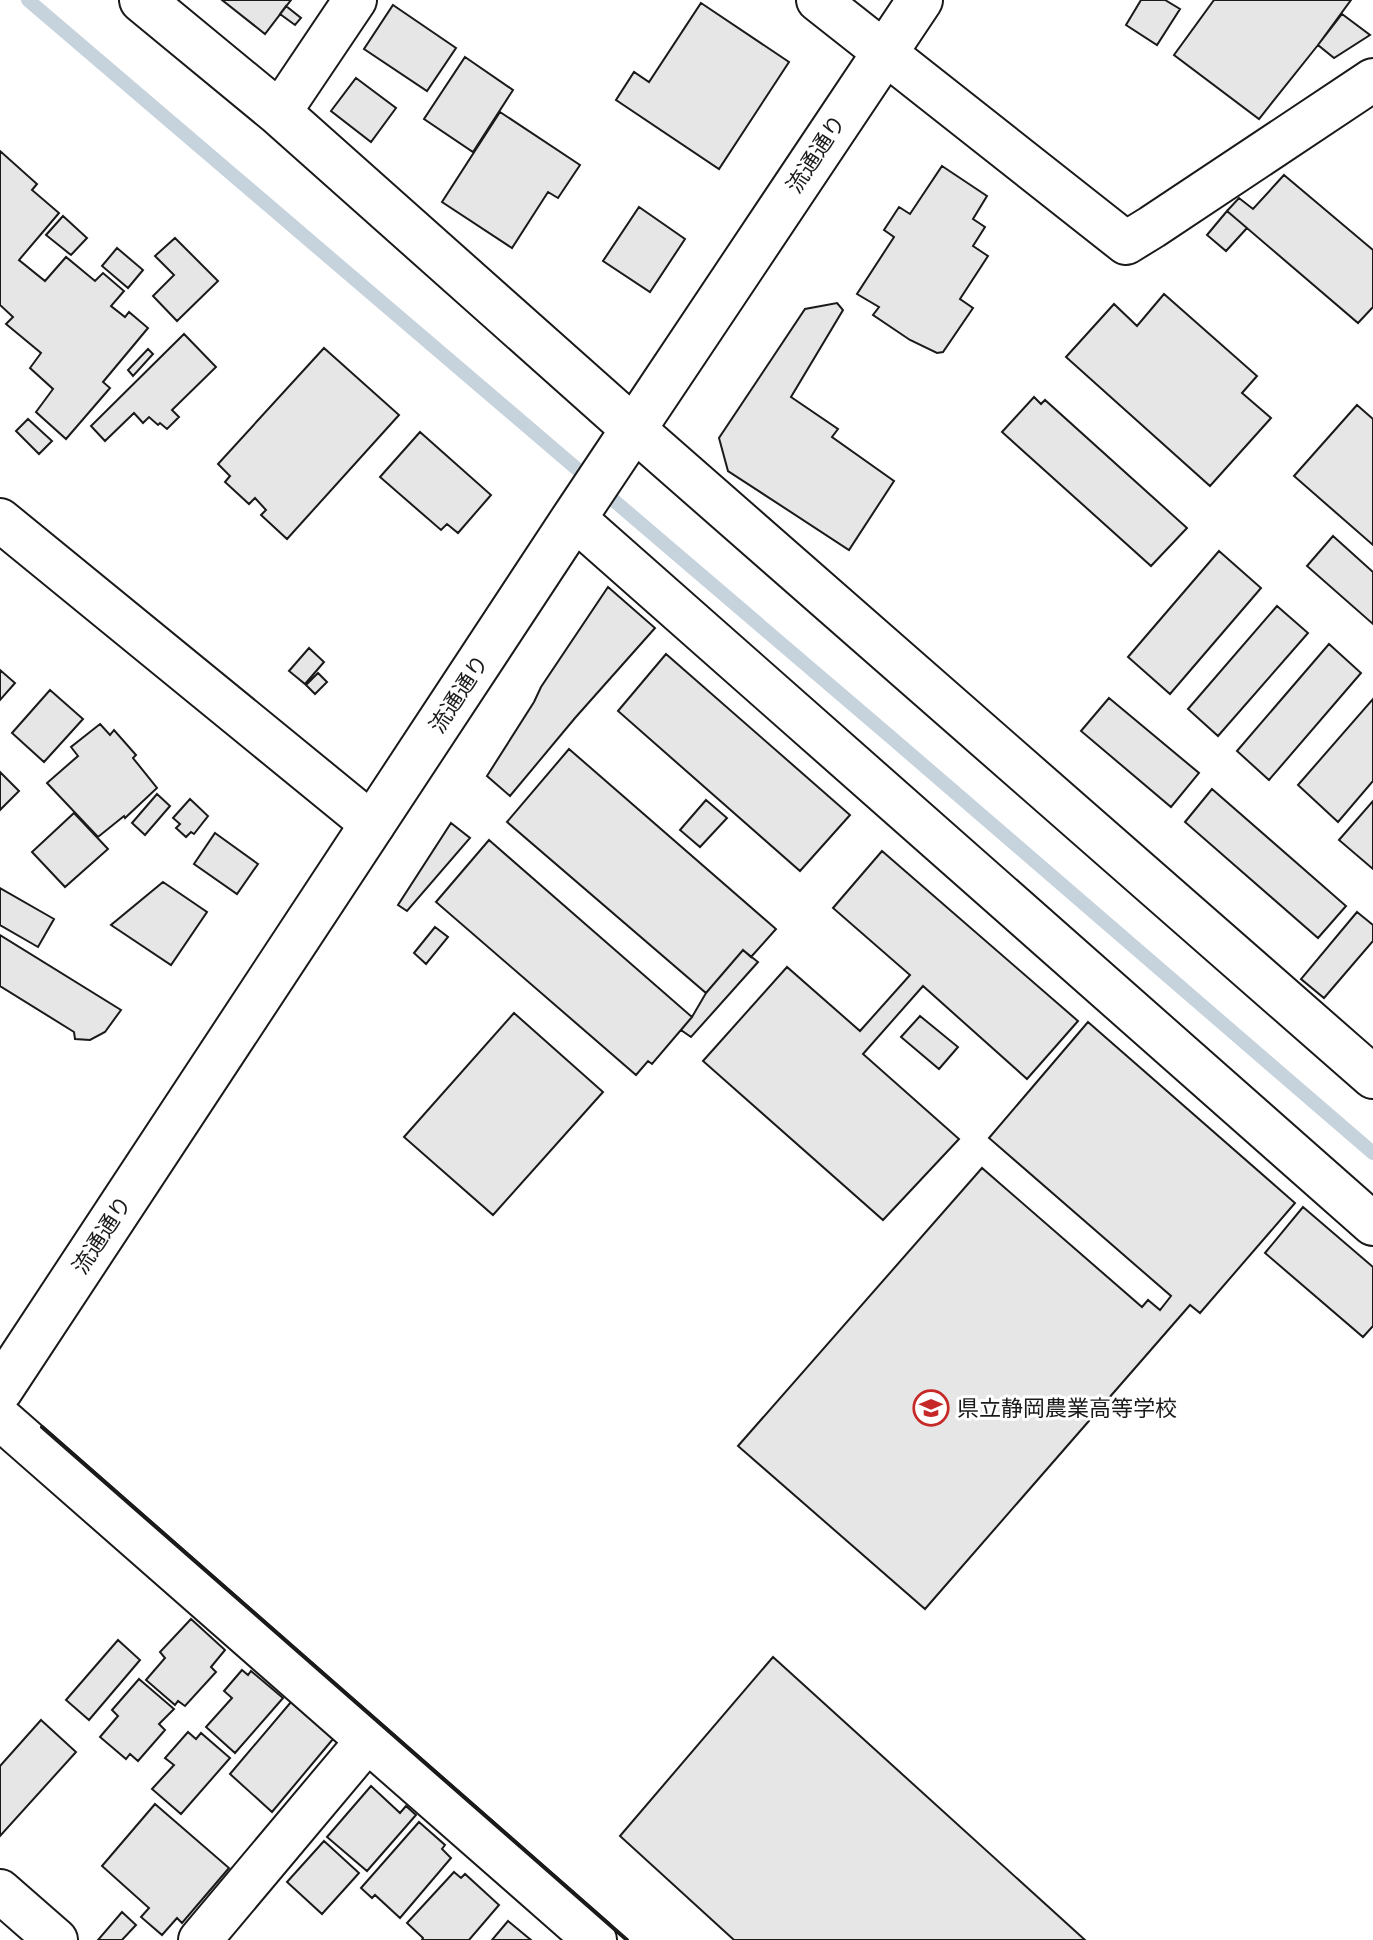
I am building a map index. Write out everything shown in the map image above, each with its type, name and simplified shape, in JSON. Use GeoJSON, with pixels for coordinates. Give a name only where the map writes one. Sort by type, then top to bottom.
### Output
{"type":"FeatureCollection","features":[{"type":"Feature","properties":{"kind":"main road"},"geometry":{"type":"LineString","coordinates":[[142,0],[279,113],[628,440]]}},
{"type":"Feature","properties":{"kind":"main road","name":"流通通り"},"geometry":{"type":"LineString","coordinates":[[0,1390],[574,518],[920,0]]}},
{"type":"Feature","properties":{"kind":"street"},"geometry":{"type":"LineString","coordinates":[[279,113],[355,0]]}},
{"type":"Feature","properties":{"kind":"street"},"geometry":{"type":"LineString","coordinates":[[818,0],[1126,243],[1373,80]]}},
{"type":"Feature","properties":{"kind":"street"},"geometry":{"type":"LineString","coordinates":[[628,440],[1373,1077]]}},
{"type":"Feature","properties":{"kind":"street"},"geometry":{"type":"LineString","coordinates":[[574,518],[1373,1224]]}},
{"type":"Feature","properties":{"kind":"street"},"geometry":{"type":"LineString","coordinates":[[0,520],[373,825]]}},
{"type":"Feature","properties":{"kind":"street"},"geometry":{"type":"LineString","coordinates":[[0,1418],[595,1940]]}},
{"type":"Feature","properties":{"kind":"street"},"geometry":{"type":"LineString","coordinates":[[200,1940],[367,1741]]}},
{"type":"Feature","properties":{"kind":"street"},"geometry":{"type":"LineString","coordinates":[[0,1891],[56,1940]]}},
{"type":"Feature","properties":{"kind":"building"},"geometry":{"type":"Polygon","coordinates":[[[222,0],[291,0],[265,34],[222,0]]]}},
{"type":"Feature","properties":{"kind":"building"},"geometry":{"type":"Polygon","coordinates":[[[1141,0],[1165,0],[1180,9],[1157,45],[1126,25],[1141,0]]]}},
{"type":"Feature","properties":{"kind":"building"},"geometry":{"type":"Polygon","coordinates":[[[1214,0],[1351,0],[1259,119],[1174,55],[1214,0]]]}},
{"type":"Feature","properties":{"kind":"building"},"geometry":{"type":"Polygon","coordinates":[[[701,3],[789,62],[719,169],[616,100],[634,72],[649,82],[701,3]]]}},
{"type":"Feature","properties":{"kind":"building"},"geometry":{"type":"Polygon","coordinates":[[[393,5],[456,48],[427,91],[364,49],[393,5]]]}},
{"type":"Feature","properties":{"kind":"building"},"geometry":{"type":"Polygon","coordinates":[[[286,6],[301,18],[295,25],[280,14],[286,6]]]}},
{"type":"Feature","properties":{"kind":"building"},"geometry":{"type":"Polygon","coordinates":[[[1342,14],[1370,35],[1334,58],[1318,45],[1342,14]]]}},
{"type":"Feature","properties":{"kind":"building"},"geometry":{"type":"Polygon","coordinates":[[[465,57],[513,90],[473,152],[424,119],[465,57]]]}},
{"type":"Feature","properties":{"kind":"building"},"geometry":{"type":"Polygon","coordinates":[[[356,78],[396,108],[371,142],[331,111],[356,78]]]}},
{"type":"Feature","properties":{"kind":"building"},"geometry":{"type":"Polygon","coordinates":[[[500,112],[580,165],[558,198],[548,192],[512,248],[442,202],[500,112]]]}},
{"type":"Feature","properties":{"kind":"building"},"geometry":{"type":"Polygon","coordinates":[[[0,151],[37,184],[32,190],[59,213],[19,260],[45,281],[66,257],[95,281],[103,273],[124,291],[111,306],[125,317],[129,312],[148,328],[103,382],[110,388],[66,439],[36,412],[53,389],[30,368],[41,353],[6,324],[13,317],[0,305],[0,151]]]}},
{"type":"Feature","properties":{"kind":"building"},"geometry":{"type":"Polygon","coordinates":[[[942,166],[987,196],[973,219],[985,227],[973,246],[988,256],[960,299],[973,308],[943,352],[937,353],[910,340],[873,315],[879,307],[857,294],[894,237],[884,230],[899,207],[910,214],[942,166]]]}},
{"type":"Feature","properties":{"kind":"building"},"geometry":{"type":"Polygon","coordinates":[[[1284,175],[1373,250],[1373,307],[1358,323],[1227,211],[1239,198],[1253,209],[1284,175]]]}},
{"type":"Feature","properties":{"kind":"building"},"geometry":{"type":"Polygon","coordinates":[[[639,207],[685,239],[650,292],[603,261],[639,207]]]}},
{"type":"Feature","properties":{"kind":"building"},"geometry":{"type":"Polygon","coordinates":[[[1227,211],[1247,228],[1226,251],[1207,235],[1227,211]]]}},
{"type":"Feature","properties":{"kind":"building"},"geometry":{"type":"Polygon","coordinates":[[[63,216],[87,238],[71,255],[46,235],[63,216]]]}},
{"type":"Feature","properties":{"kind":"building"},"geometry":{"type":"Polygon","coordinates":[[[175,238],[218,281],[177,321],[153,296],[174,275],[155,256],[175,238]]]}},
{"type":"Feature","properties":{"kind":"building"},"geometry":{"type":"Polygon","coordinates":[[[117,248],[143,270],[128,288],[102,266],[117,248]]]}},
{"type":"Feature","properties":{"kind":"building"},"geometry":{"type":"Polygon","coordinates":[[[1164,294],[1257,376],[1242,393],[1271,418],[1210,486],[1066,357],[1114,304],[1137,326],[1164,294]]]}},
{"type":"Feature","properties":{"kind":"building"},"geometry":{"type":"Polygon","coordinates":[[[837,303],[843,310],[791,397],[838,429],[832,437],[894,481],[849,550],[728,471],[719,438],[805,309],[837,303]]]}},
{"type":"Feature","properties":{"kind":"building"},"geometry":{"type":"Polygon","coordinates":[[[184,334],[216,367],[172,410],[179,417],[167,429],[149,417],[143,423],[134,413],[105,441],[91,426],[184,334]]]}},
{"type":"Feature","properties":{"kind":"building"},"geometry":{"type":"Polygon","coordinates":[[[324,348],[399,415],[287,539],[261,515],[266,510],[255,498],[249,504],[225,482],[230,476],[218,464],[324,348]]]}},
{"type":"Feature","properties":{"kind":"building"},"geometry":{"type":"Polygon","coordinates":[[[148,349],[153,354],[133,376],[128,370],[148,349]]]}},
{"type":"Feature","properties":{"kind":"building"},"geometry":{"type":"Polygon","coordinates":[[[1034,397],[1041,404],[1045,400],[1187,528],[1151,566],[1002,432],[1034,397]]]}},
{"type":"Feature","properties":{"kind":"building"},"geometry":{"type":"Polygon","coordinates":[[[1357,405],[1373,419],[1373,545],[1294,476],[1357,405]]]}},
{"type":"Feature","properties":{"kind":"building"},"geometry":{"type":"Polygon","coordinates":[[[28,419],[52,441],[39,454],[16,431],[28,419]]]}},
{"type":"Feature","properties":{"kind":"building"},"geometry":{"type":"Polygon","coordinates":[[[420,432],[491,495],[458,533],[447,524],[441,530],[380,477],[420,432]]]}},
{"type":"Feature","properties":{"kind":"building"},"geometry":{"type":"Polygon","coordinates":[[[1333,536],[1373,572],[1373,624],[1307,566],[1333,536]]]}},
{"type":"Feature","properties":{"kind":"building"},"geometry":{"type":"Polygon","coordinates":[[[1219,551],[1261,588],[1170,694],[1128,657],[1219,551]]]}},
{"type":"Feature","properties":{"kind":"building"},"geometry":{"type":"Polygon","coordinates":[[[608,587],[655,628],[510,796],[487,776],[541,687],[608,587]]]}},
{"type":"Feature","properties":{"kind":"building"},"geometry":{"type":"Polygon","coordinates":[[[1277,606],[1308,633],[1218,736],[1188,709],[1277,606]]]}},
{"type":"Feature","properties":{"kind":"building"},"geometry":{"type":"Polygon","coordinates":[[[1329,644],[1361,673],[1269,780],[1237,751],[1329,644]]]}},
{"type":"Feature","properties":{"kind":"building"},"geometry":{"type":"Polygon","coordinates":[[[309,648],[324,662],[305,684],[289,671],[309,648]]]}},
{"type":"Feature","properties":{"kind":"building"},"geometry":{"type":"Polygon","coordinates":[[[666,654],[850,815],[800,871],[618,711],[666,654]]]}},
{"type":"Feature","properties":{"kind":"building"},"geometry":{"type":"Polygon","coordinates":[[[0,670],[15,683],[0,700],[0,670]]]}},
{"type":"Feature","properties":{"kind":"building"},"geometry":{"type":"Polygon","coordinates":[[[318,673],[327,682],[315,694],[306,685],[318,673]]]}},
{"type":"Feature","properties":{"kind":"building"},"geometry":{"type":"Polygon","coordinates":[[[50,690],[83,719],[44,762],[12,733],[50,690]]]}},
{"type":"Feature","properties":{"kind":"building"},"geometry":{"type":"Polygon","coordinates":[[[1109,698],[1199,773],[1171,807],[1081,731],[1109,698]]]}},
{"type":"Feature","properties":{"kind":"building"},"geometry":{"type":"Polygon","coordinates":[[[1373,699],[1373,781],[1338,822],[1298,785],[1373,699]]]}},
{"type":"Feature","properties":{"kind":"building"},"geometry":{"type":"Polygon","coordinates":[[[100,724],[110,735],[114,730],[136,755],[133,758],[157,788],[125,818],[98,837],[47,783],[78,756],[71,747],[100,724]]]}},
{"type":"Feature","properties":{"kind":"building"},"geometry":{"type":"Polygon","coordinates":[[[569,749],[776,929],[751,957],[743,950],[706,993],[507,822],[569,749]]]}},
{"type":"Feature","properties":{"kind":"building"},"geometry":{"type":"Polygon","coordinates":[[[0,772],[19,791],[0,810],[0,772]]]}},
{"type":"Feature","properties":{"kind":"building"},"geometry":{"type":"Polygon","coordinates":[[[1212,789],[1346,906],[1318,938],[1185,822],[1212,789]]]}},
{"type":"Feature","properties":{"kind":"building"},"geometry":{"type":"Polygon","coordinates":[[[157,794],[170,806],[145,835],[132,823],[157,794]]]}},
{"type":"Feature","properties":{"kind":"building"},"geometry":{"type":"Polygon","coordinates":[[[190,799],[208,816],[194,834],[191,832],[186,837],[176,828],[180,824],[173,818],[190,799]]]}},
{"type":"Feature","properties":{"kind":"building"},"geometry":{"type":"Polygon","coordinates":[[[706,800],[727,818],[700,847],[680,830],[706,800]]]}},
{"type":"Feature","properties":{"kind":"building"},"geometry":{"type":"Polygon","coordinates":[[[1373,801],[1373,869],[1339,840],[1373,801]]]}},
{"type":"Feature","properties":{"kind":"building"},"geometry":{"type":"Polygon","coordinates":[[[74,813],[108,849],[65,887],[32,852],[74,813]]]}},
{"type":"Feature","properties":{"kind":"building"},"geometry":{"type":"Polygon","coordinates":[[[451,823],[470,838],[407,911],[398,905],[451,823]]]}},
{"type":"Feature","properties":{"kind":"building"},"geometry":{"type":"Polygon","coordinates":[[[215,833],[258,864],[237,894],[194,864],[215,833]]]}},
{"type":"Feature","properties":{"kind":"building"},"geometry":{"type":"Polygon","coordinates":[[[489,840],[692,1017],[652,1064],[648,1061],[636,1075],[436,902],[489,840]]]}},
{"type":"Feature","properties":{"kind":"building"},"geometry":{"type":"Polygon","coordinates":[[[882,851],[1078,1021],[1027,1079],[923,986],[863,1054],[959,1139],[883,1220],[703,1061],[787,967],[860,1031],[910,975],[833,908],[882,851]]]}},
{"type":"Feature","properties":{"kind":"building"},"geometry":{"type":"Polygon","coordinates":[[[163,882],[207,912],[171,965],[111,925],[163,882]]]}},
{"type":"Feature","properties":{"kind":"building"},"geometry":{"type":"Polygon","coordinates":[[[0,888],[54,919],[38,947],[0,925],[0,888]]]}},
{"type":"Feature","properties":{"kind":"building"},"geometry":{"type":"Polygon","coordinates":[[[1357,912],[1373,925],[1373,941],[1324,998],[1301,979],[1357,912]]]}},
{"type":"Feature","properties":{"kind":"building"},"geometry":{"type":"Polygon","coordinates":[[[435,927],[448,937],[426,964],[414,953],[435,927]]]}},
{"type":"Feature","properties":{"kind":"building"},"geometry":{"type":"Polygon","coordinates":[[[0,935],[121,1010],[105,1032],[90,1040],[75,1039],[74,1032],[0,986],[0,935]]]}},
{"type":"Feature","properties":{"kind":"building"},"geometry":{"type":"Polygon","coordinates":[[[743,950],[758,962],[691,1037],[681,1030],[706,993],[743,950]]]}},
{"type":"Feature","properties":{"kind":"building"},"geometry":{"type":"Polygon","coordinates":[[[514,1013],[603,1092],[493,1215],[404,1137],[514,1013]]]}},
{"type":"Feature","properties":{"kind":"building"},"geometry":{"type":"Polygon","coordinates":[[[920,1016],[958,1047],[939,1069],[901,1037],[920,1016]]]}},
{"type":"Feature","properties":{"kind":"building"},"geometry":{"type":"Polygon","coordinates":[[[1088,1022],[1295,1203],[1200,1313],[1190,1305],[925,1609],[738,1446],[982,1168],[1142,1307],[1148,1300],[1160,1310],[1171,1296],[989,1138],[1088,1022]]]}},
{"type":"Feature","properties":{"kind":"building"},"geometry":{"type":"Polygon","coordinates":[[[1303,1207],[1373,1267],[1373,1326],[1363,1337],[1265,1253],[1303,1207]]]}},
{"type":"Feature","properties":{"kind":"building"},"geometry":{"type":"Polygon","coordinates":[[[191,1619],[225,1650],[211,1667],[216,1672],[185,1706],[178,1701],[175,1705],[146,1680],[165,1658],[160,1652],[191,1619]]]}},
{"type":"Feature","properties":{"kind":"building"},"geometry":{"type":"Polygon","coordinates":[[[118,1640],[140,1660],[89,1720],[66,1700],[118,1640]]]}},
{"type":"Feature","properties":{"kind":"building"},"geometry":{"type":"Polygon","coordinates":[[[773,1657],[1085,1940],[734,1940],[620,1836],[773,1657]]]}},
{"type":"Feature","properties":{"kind":"building"},"geometry":{"type":"Polygon","coordinates":[[[242,1670],[248,1675],[251,1671],[283,1698],[235,1753],[206,1727],[232,1698],[224,1691],[242,1670]]]}},
{"type":"Feature","properties":{"kind":"building"},"geometry":{"type":"Polygon","coordinates":[[[139,1679],[174,1709],[159,1724],[165,1730],[138,1761],[130,1754],[126,1759],[100,1737],[118,1716],[112,1710],[139,1679]]]}},
{"type":"Feature","properties":{"kind":"building"},"geometry":{"type":"Polygon","coordinates":[[[291,1702],[333,1739],[272,1812],[230,1774],[291,1702]]]}},
{"type":"Feature","properties":{"kind":"building"},"geometry":{"type":"Polygon","coordinates":[[[41,1720],[76,1752],[0,1836],[0,1766],[41,1720]]]}},
{"type":"Feature","properties":{"kind":"building"},"geometry":{"type":"Polygon","coordinates":[[[188,1732],[196,1739],[201,1733],[230,1758],[181,1814],[152,1789],[174,1765],[165,1758],[188,1732]]]}},
{"type":"Feature","properties":{"kind":"building"},"geometry":{"type":"Polygon","coordinates":[[[371,1786],[400,1813],[406,1806],[416,1815],[367,1871],[327,1837],[371,1786]]]}},
{"type":"Feature","properties":{"kind":"building"},"geometry":{"type":"Polygon","coordinates":[[[155,1804],[229,1868],[182,1923],[177,1918],[162,1935],[141,1917],[149,1908],[102,1866],[155,1804]]]}},
{"type":"Feature","properties":{"kind":"building"},"geometry":{"type":"Polygon","coordinates":[[[419,1822],[445,1845],[442,1849],[451,1858],[400,1918],[375,1895],[372,1898],[361,1888],[419,1822]]]}},
{"type":"Feature","properties":{"kind":"building"},"geometry":{"type":"Polygon","coordinates":[[[324,1841],[359,1873],[322,1914],[287,1882],[324,1841]]]}},
{"type":"Feature","properties":{"kind":"building"},"geometry":{"type":"Polygon","coordinates":[[[454,1872],[461,1878],[465,1874],[499,1905],[469,1940],[422,1940],[407,1923],[454,1872]]]}},
{"type":"Feature","properties":{"kind":"building"},"geometry":{"type":"Polygon","coordinates":[[[122,1912],[136,1925],[122,1940],[98,1940],[122,1912]]]}},
{"type":"Feature","properties":{"kind":"building"},"geometry":{"type":"Polygon","coordinates":[[[508,1921],[531,1940],[492,1940],[508,1921]]]}},
{"type":"Feature","properties":{"kind":"waterway"},"geometry":{"type":"LineString","coordinates":[[28,0],[1373,1153]]}},
{"type":"Feature","properties":{"kind":"wall"},"geometry":{"type":"LineString","coordinates":[[42,1427],[627,1940]]}},
{"type":"Feature","properties":{"kind":"place","name":"県立静岡農業高等学校"},"geometry":{"type":"Point","coordinates":[931,1408]}}]}
